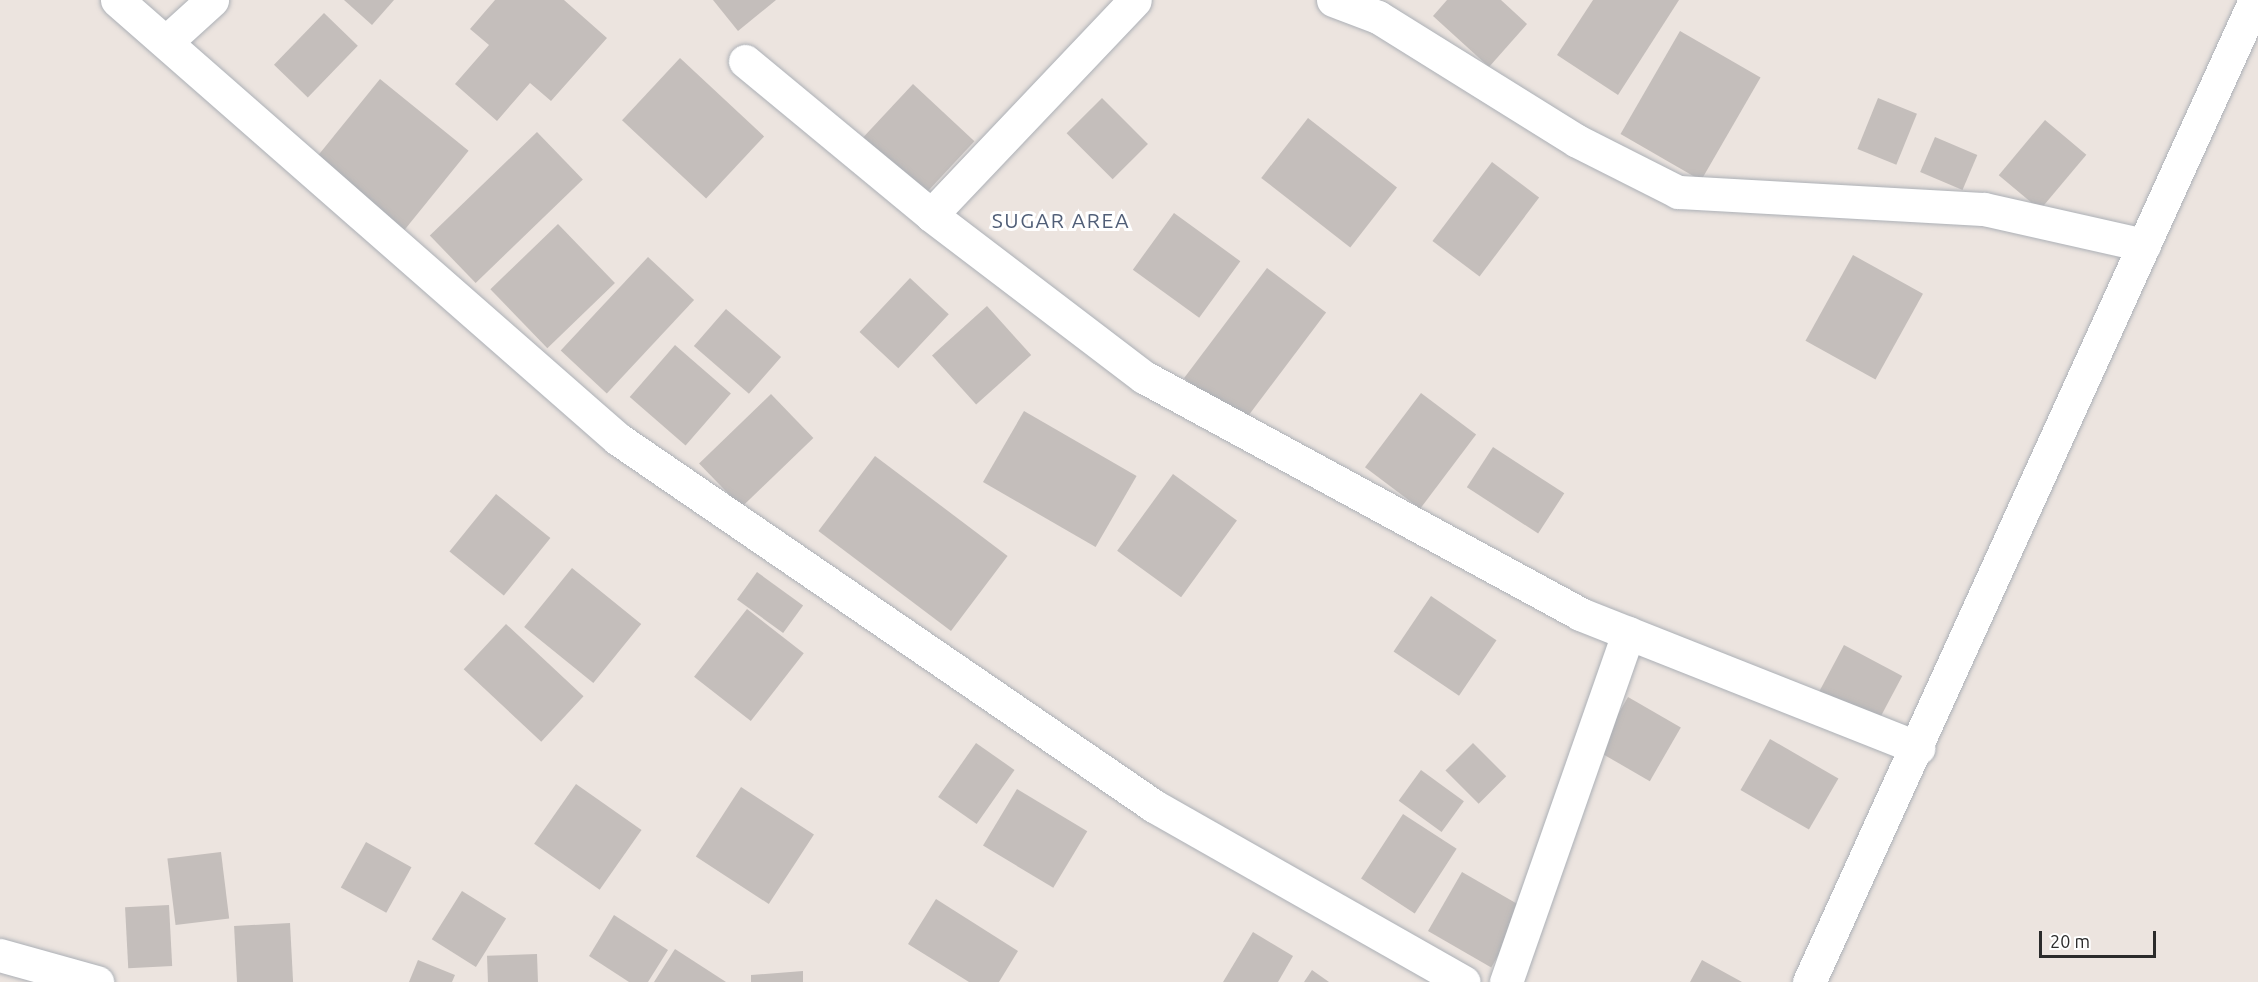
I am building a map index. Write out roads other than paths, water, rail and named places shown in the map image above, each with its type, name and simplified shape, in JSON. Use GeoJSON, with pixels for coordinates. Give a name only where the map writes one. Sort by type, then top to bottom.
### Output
{"type":"FeatureCollection","features":[{"type":"Feature","properties":{"kind":"street"},"geometry":{"type":"LineString","coordinates":[[117,0],[167,40],[618,439],[1154,806],[1464,982]]}},
{"type":"Feature","properties":{"kind":"street"},"geometry":{"type":"LineString","coordinates":[[167,40],[212,0]]}},
{"type":"Feature","properties":{"kind":"street"},"geometry":{"type":"LineString","coordinates":[[931,215],[1135,0]]}},
{"type":"Feature","properties":{"kind":"street"},"geometry":{"type":"LineString","coordinates":[[1333,0],[1378,16],[1577,141],[1678,192],[1984,209],[2144,245]]}},
{"type":"Feature","properties":{"kind":"street"},"geometry":{"type":"LineString","coordinates":[[1809,982],[1918,748],[2255,0]]}},
{"type":"Feature","properties":{"kind":"street"},"geometry":{"type":"LineString","coordinates":[[745,61],[931,215],[1144,376],[1580,614],[1918,748]]}},
{"type":"Feature","properties":{"kind":"street"},"geometry":{"type":"LineString","coordinates":[[1506,982],[1628,633]]}},
{"type":"Feature","properties":{"kind":"street"},"geometry":{"type":"LineString","coordinates":[[0,956],[97,982]]}},
{"type":"Feature","properties":{"kind":"district","name":"SUGAR AREA"},"geometry":{"type":"Point","coordinates":[1061,220]}}]}
